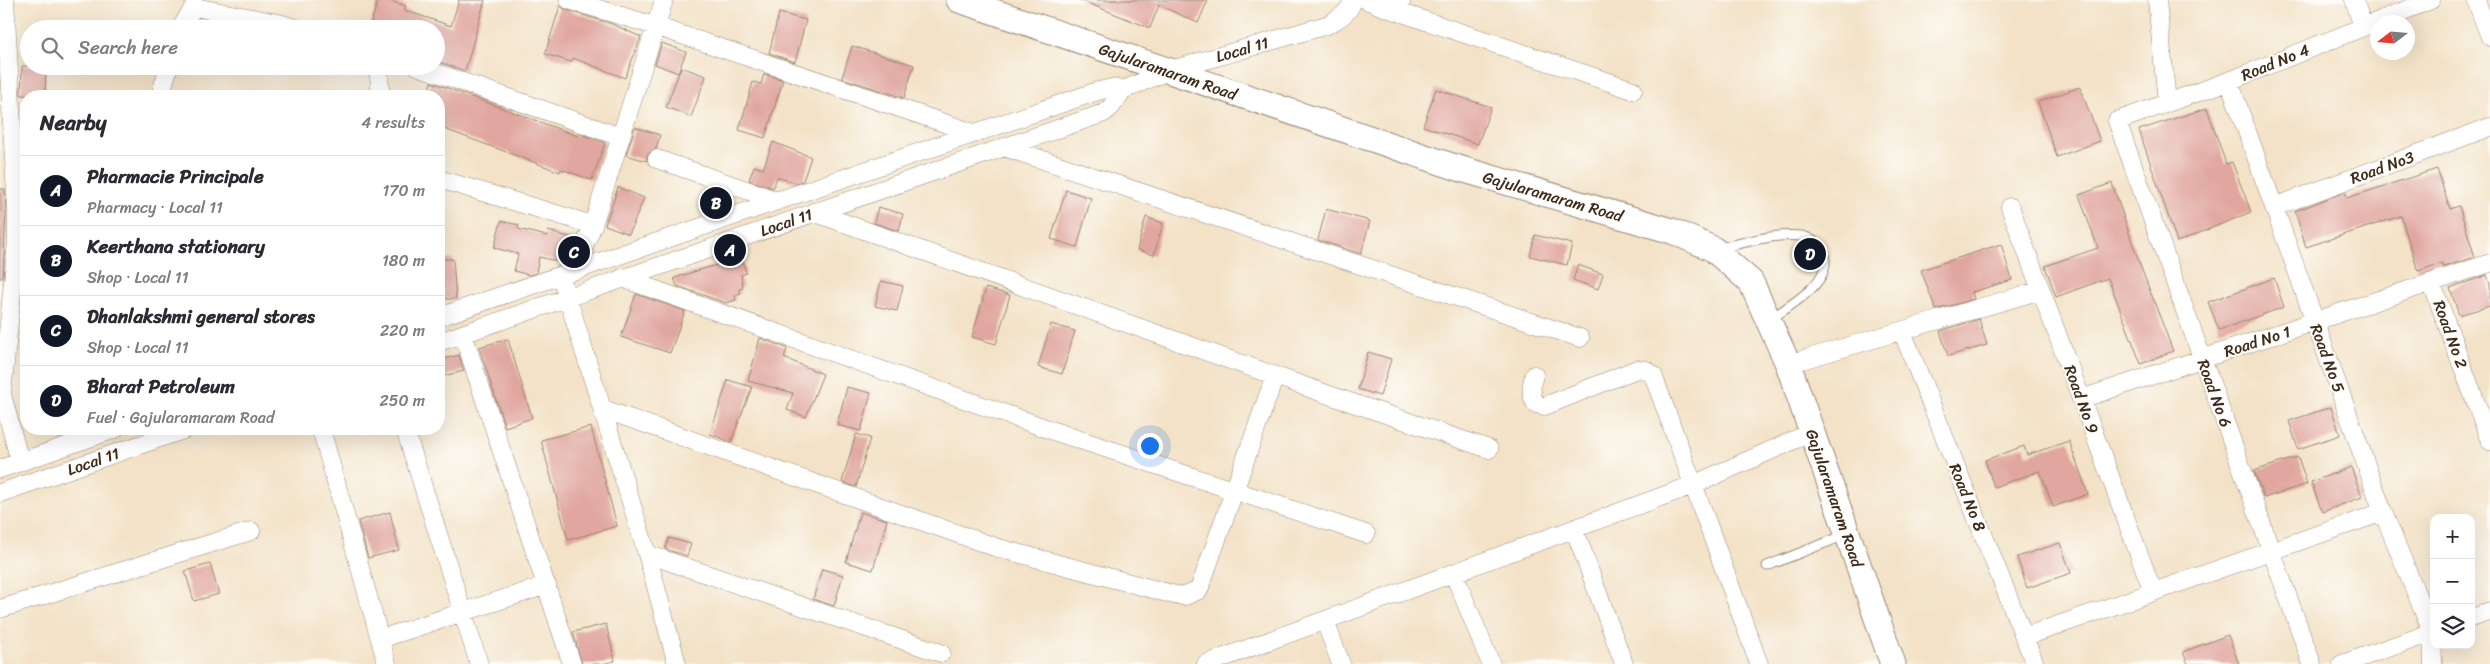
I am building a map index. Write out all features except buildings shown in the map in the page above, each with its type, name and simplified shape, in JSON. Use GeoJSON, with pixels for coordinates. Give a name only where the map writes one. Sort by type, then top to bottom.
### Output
{"type":"FeatureCollection","features":[{"type":"Feature","properties":{"kind":"main road","name":"Gajularamaram Road"},"geometry":{"type":"LineString","coordinates":[[959,0],[1458,168],[1672,231],[1713,249],[1751,282],[1788,364],[1893,664]]}},
{"type":"Feature","properties":{"kind":"street"},"geometry":{"type":"LineString","coordinates":[[5,0],[6,126],[17,212],[5,310],[2,394],[20,462]]}},
{"type":"Feature","properties":{"kind":"street"},"geometry":{"type":"LineString","coordinates":[[569,0],[656,26],[974,133]]}},
{"type":"Feature","properties":{"kind":"street"},"geometry":{"type":"LineString","coordinates":[[664,0],[593,225],[567,273],[567,297],[647,554],[677,664]]}},
{"type":"Feature","properties":{"kind":"street","name":"Local 11"},"geometry":{"type":"LineString","coordinates":[[445,340],[1104,113],[1112,107],[1124,90],[1168,71],[1328,25],[1342,17],[1351,8],[1353,0]]}},
{"type":"Feature","properties":{"kind":"street"},"geometry":{"type":"LineString","coordinates":[[1374,3],[1402,0]]}},
{"type":"Feature","properties":{"kind":"street"},"geometry":{"type":"LineString","coordinates":[[2157,0],[2167,103]]}},
{"type":"Feature","properties":{"kind":"street"},"geometry":{"type":"LineString","coordinates":[[2354,0],[2364,26]]}},
{"type":"Feature","properties":{"kind":"street","name":"Road No 4"},"geometry":{"type":"LineString","coordinates":[[2117,121],[2229,81],[2431,0]]}},
{"type":"Feature","properties":{"kind":"street"},"geometry":{"type":"LineString","coordinates":[[2476,0],[2490,36]]}},
{"type":"Feature","properties":{"kind":"street"},"geometry":{"type":"LineString","coordinates":[[1374,3],[1633,90]]}},
{"type":"Feature","properties":{"kind":"street"},"geometry":{"type":"LineString","coordinates":[[185,20],[193,4],[265,20]]}},
{"type":"Feature","properties":{"kind":"street"},"geometry":{"type":"LineString","coordinates":[[162,90],[166,75]]}},
{"type":"Feature","properties":{"kind":"street"},"geometry":{"type":"LineString","coordinates":[[379,75],[380,90]]}},
{"type":"Feature","properties":{"kind":"street"},"geometry":{"type":"LineString","coordinates":[[443,75],[621,137]]}},
{"type":"Feature","properties":{"kind":"street","name":"Road No 5"},"geometry":{"type":"LineString","coordinates":[[2229,81],[2383,512],[2430,625]]}},
{"type":"Feature","properties":{"kind":"street","name":"Local 11"},"geometry":{"type":"LineString","coordinates":[[445,315],[1098,91],[1112,88],[1124,90]]}},
{"type":"Feature","properties":{"kind":"street","name":"Road No 6"},"geometry":{"type":"LineString","coordinates":[[2117,121],[2312,664]]}},
{"type":"Feature","properties":{"kind":"street","name":"Road No3"},"geometry":{"type":"LineString","coordinates":[[2274,207],[2490,127]]}},
{"type":"Feature","properties":{"kind":"street"},"geometry":{"type":"LineString","coordinates":[[937,145],[946,167]]}},
{"type":"Feature","properties":{"kind":"street"},"geometry":{"type":"LineString","coordinates":[[1004,147],[1580,338]]}},
{"type":"Feature","properties":{"kind":"street"},"geometry":{"type":"LineString","coordinates":[[657,159],[778,201]]}},
{"type":"Feature","properties":{"kind":"street"},"geometry":{"type":"LineString","coordinates":[[445,181],[593,225]]}},
{"type":"Feature","properties":{"kind":"street","name":"Road No 9"},"geometry":{"type":"LineString","coordinates":[[2010,207],[2153,592]]}},
{"type":"Feature","properties":{"kind":"street"},"geometry":{"type":"LineString","coordinates":[[813,212],[1489,450]]}},
{"type":"Feature","properties":{"kind":"street"},"geometry":{"type":"LineString","coordinates":[[740,213],[748,235]]}},
{"type":"Feature","properties":{"kind":"street","name":"Road No 1"},"geometry":{"type":"LineString","coordinates":[[2082,399],[2490,264]]}},
{"type":"Feature","properties":{"kind":"street"},"geometry":{"type":"LineString","coordinates":[[622,278],[1065,435],[1234,489],[1366,534]]}},
{"type":"Feature","properties":{"kind":"street","name":"Road No 2"},"geometry":{"type":"LineString","coordinates":[[2432,284],[2490,441]]}},
{"type":"Feature","properties":{"kind":"street"},"geometry":{"type":"LineString","coordinates":[[1788,364],[2041,290]]}},
{"type":"Feature","properties":{"kind":"street","name":"Road No 8"},"geometry":{"type":"LineString","coordinates":[[1902,331],[2034,664]]}},
{"type":"Feature","properties":{"kind":"street"},"geometry":{"type":"LineString","coordinates":[[463,334],[572,664]]}},
{"type":"Feature","properties":{"kind":"street"},"geometry":{"type":"LineString","coordinates":[[1534,376],[1531,387],[1532,398],[1536,404],[1546,406],[1637,369],[1646,370],[1652,375],[1759,664]]}},
{"type":"Feature","properties":{"kind":"street"},"geometry":{"type":"LineString","coordinates":[[603,409],[998,548],[1175,595],[1185,596],[1199,590],[1275,376]]}},
{"type":"Feature","properties":{"kind":"street"},"geometry":{"type":"LineString","coordinates":[[1206,664],[1575,531],[1694,485],[1812,432]]}},
{"type":"Feature","properties":{"kind":"street","name":"Local 11"},"geometry":{"type":"LineString","coordinates":[[0,468],[98,435]]}},
{"type":"Feature","properties":{"kind":"street","name":"Local 11"},"geometry":{"type":"LineString","coordinates":[[0,493],[169,435]]}},
{"type":"Feature","properties":{"kind":"street"},"geometry":{"type":"LineString","coordinates":[[323,435],[387,664]]}},
{"type":"Feature","properties":{"kind":"street"},"geometry":{"type":"LineString","coordinates":[[407,435],[478,664]]}},
{"type":"Feature","properties":{"kind":"street"},"geometry":{"type":"LineString","coordinates":[[2024,637],[2383,512]]}},
{"type":"Feature","properties":{"kind":"street"},"geometry":{"type":"LineString","coordinates":[[0,609],[251,531]]}},
{"type":"Feature","properties":{"kind":"street"},"geometry":{"type":"LineString","coordinates":[[1575,531],[1624,664]]}},
{"type":"Feature","properties":{"kind":"street"},"geometry":{"type":"LineString","coordinates":[[647,554],[941,653]]}},
{"type":"Feature","properties":{"kind":"street"},"geometry":{"type":"LineString","coordinates":[[1454,574],[1491,664]]}},
{"type":"Feature","properties":{"kind":"street"},"geometry":{"type":"LineString","coordinates":[[380,639],[547,585]]}},
{"type":"Feature","properties":{"kind":"street"},"geometry":{"type":"LineString","coordinates":[[2475,617],[2490,612]]}},
{"type":"Feature","properties":{"kind":"street"},"geometry":{"type":"LineString","coordinates":[[1325,621],[1341,664]]}},
{"type":"Feature","properties":{"kind":"street"},"geometry":{"type":"LineString","coordinates":[[2342,664],[2430,633]]}},
{"type":"Feature","properties":{"kind":"street"},"geometry":{"type":"LineString","coordinates":[[2433,649],[2433,664]]}},
{"type":"Feature","properties":{"kind":"lane"},"geometry":{"type":"LineString","coordinates":[[1713,249],[1770,237],[1803,236],[1817,244],[1825,258],[1823,275],[1811,290],[1768,321]]}},
{"type":"Feature","properties":{"kind":"lane"},"geometry":{"type":"LineString","coordinates":[[1767,566],[1848,534]]}},
{"type":"Feature","properties":{"kind":"place","name":"Keerthana stationary"},"geometry":{"type":"Point","coordinates":[716,203]}},
{"type":"Feature","properties":{"kind":"place","name":"Pharmacie Principale"},"geometry":{"type":"Point","coordinates":[730,250]}},
{"type":"Feature","properties":{"kind":"place","name":"Dhanlakshmi general stores"},"geometry":{"type":"Point","coordinates":[574,252]}},
{"type":"Feature","properties":{"kind":"place","name":"Bharat Petroleum"},"geometry":{"type":"Point","coordinates":[1810,254]}}]}
